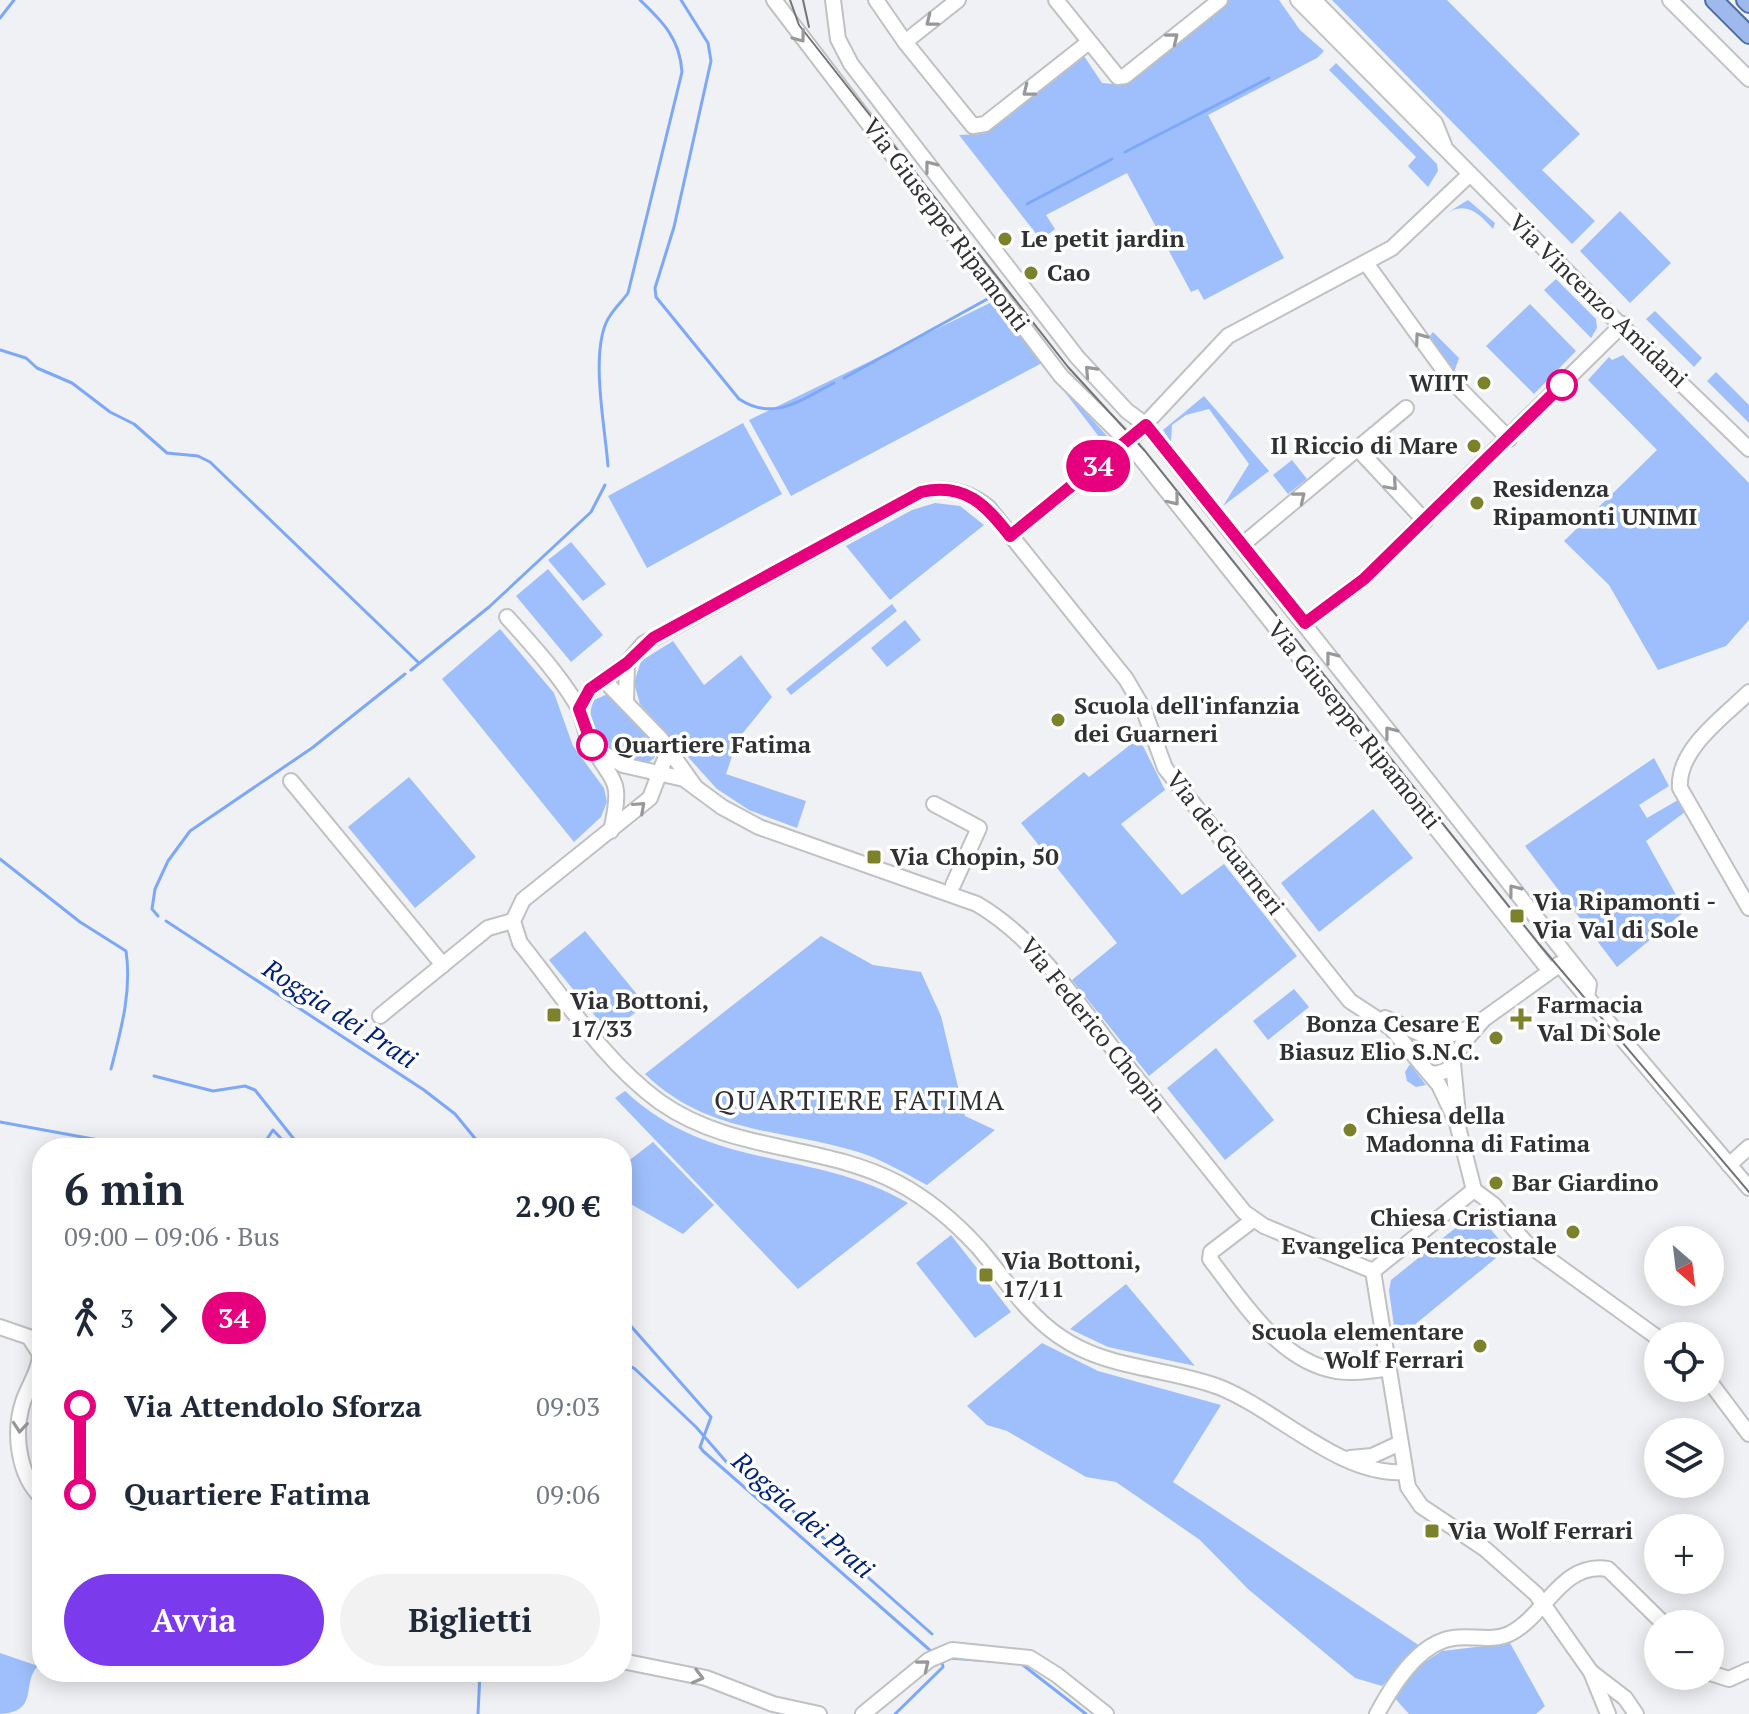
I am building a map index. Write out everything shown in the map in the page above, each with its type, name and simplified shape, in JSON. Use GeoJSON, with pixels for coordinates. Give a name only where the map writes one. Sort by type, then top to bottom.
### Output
{"type":"FeatureCollection","features":[{"type":"Feature","properties":{"kind":"main road"},"geometry":{"type":"LineString","coordinates":[[1714,0],[1749,35]]}},
{"type":"Feature","properties":{"kind":"street","name":"Via Giuseppe Ripamonti"},"geometry":{"type":"LineString","coordinates":[[774,0],[1061,376],[1127,441],[1560,961],[1589,984],[1587,997],[1749,1188]]}},
{"type":"Feature","properties":{"kind":"street","name":"Via Giuseppe Ripamonti"},"geometry":{"type":"LineString","coordinates":[[833,0],[838,39],[845,54],[1077,357],[1127,411],[1146,425],[1305,623],[1560,961]]}},
{"type":"Feature","properties":{"kind":"street"},"geometry":{"type":"LineString","coordinates":[[876,0],[968,122],[979,126],[1089,42]]}},
{"type":"Feature","properties":{"kind":"street"},"geometry":{"type":"LineString","coordinates":[[905,42],[958,0]]}},
{"type":"Feature","properties":{"kind":"street"},"geometry":{"type":"LineString","coordinates":[[1056,0],[1115,75],[1125,76],[1220,0]]}},
{"type":"Feature","properties":{"kind":"street","name":"Via Vincenzo Amidani"},"geometry":{"type":"LineString","coordinates":[[1298,0],[1469,175],[1749,449]]}},
{"type":"Feature","properties":{"kind":"street","name":"Via Vincenzo Amidani"},"geometry":{"type":"LineString","coordinates":[[1314,0],[1435,123],[1447,152]]}},
{"type":"Feature","properties":{"kind":"street"},"geometry":{"type":"LineString","coordinates":[[1670,0],[1749,79]]}},
{"type":"Feature","properties":{"kind":"street"},"geometry":{"type":"LineString","coordinates":[[579,709],[590,689],[627,663],[653,638],[921,492],[943,489],[969,494],[988,507],[1010,536],[1146,425],[1235,331],[1399,243],[1469,175]]}},
{"type":"Feature","properties":{"kind":"street"},"geometry":{"type":"LineString","coordinates":[[1366,263],[1450,379],[1509,439]]}},
{"type":"Feature","properties":{"kind":"street"},"geometry":{"type":"LineString","coordinates":[[1305,623],[1364,579],[1623,324]]}},
{"type":"Feature","properties":{"kind":"street"},"geometry":{"type":"LineString","coordinates":[[1242,545],[1406,408]]}},
{"type":"Feature","properties":{"kind":"street"},"geometry":{"type":"LineString","coordinates":[[1358,449],[1425,521]]}},
{"type":"Feature","properties":{"kind":"street","name":"Via dei Guarneri"},"geometry":{"type":"LineString","coordinates":[[1010,536],[1134,691],[1158,753],[1176,783],[1344,994],[1377,1017],[1425,1068],[1445,1095],[1457,1123]]}},
{"type":"Feature","properties":{"kind":"street"},"geometry":{"type":"LineString","coordinates":[[507,617],[562,681],[579,709],[593,747],[611,771],[617,788],[611,831]]}},
{"type":"Feature","properties":{"kind":"street"},"geometry":{"type":"LineString","coordinates":[[626,701],[627,663]]}},
{"type":"Feature","properties":{"kind":"street","name":"Via Federico Chopin"},"geometry":{"type":"LineString","coordinates":[[604,680],[626,701],[661,766],[694,785]]}},
{"type":"Feature","properties":{"kind":"street"},"geometry":{"type":"LineString","coordinates":[[562,681],[590,689]]}},
{"type":"Feature","properties":{"kind":"street"},"geometry":{"type":"LineString","coordinates":[[1747,694],[1691,751],[1680,778],[1680,788],[1749,908]]}},
{"type":"Feature","properties":{"kind":"street"},"geometry":{"type":"LineString","coordinates":[[593,747],[623,765],[661,766],[650,798],[523,900],[513,921],[520,943],[602,1045],[661,1102],[716,1132],[751,1143],[836,1159],[882,1174],[923,1198],[952,1222],[1030,1311],[1059,1337],[1120,1364],[1218,1387],[1347,1458],[1387,1473],[1403,1472]]}},
{"type":"Feature","properties":{"kind":"street","name":"Via Federico Chopin"},"geometry":{"type":"LineString","coordinates":[[661,766],[747,822],[977,904],[998,916],[1024,937],[1057,976],[1253,1220],[1373,1271]]}},
{"type":"Feature","properties":{"kind":"street"},"geometry":{"type":"LineString","coordinates":[[291,781],[443,965]]}},
{"type":"Feature","properties":{"kind":"street"},"geometry":{"type":"LineString","coordinates":[[934,804],[979,828],[953,885]]}},
{"type":"Feature","properties":{"kind":"street"},"geometry":{"type":"LineString","coordinates":[[380,1016],[488,928],[513,921]]}},
{"type":"Feature","properties":{"kind":"street"},"geometry":{"type":"LineString","coordinates":[[1484,1019],[1444,1073],[1425,1068],[1423,1048],[1437,1040],[1457,1035],[1484,1019],[1527,985],[1537,982],[1560,961]]}},
{"type":"Feature","properties":{"kind":"street","name":"Via dei Guarneri"},"geometry":{"type":"LineString","coordinates":[[1377,1017],[1395,1021],[1437,1040]]}},
{"type":"Feature","properties":{"kind":"street"},"geometry":{"type":"LineString","coordinates":[[1437,1040],[1450,1046],[1454,1060],[1457,1123],[1474,1190],[1494,1205],[1525,1242],[1644,1328]]}},
{"type":"Feature","properties":{"kind":"street"},"geometry":{"type":"LineString","coordinates":[[1729,1165],[1749,1147]]}},
{"type":"Feature","properties":{"kind":"street"},"geometry":{"type":"LineString","coordinates":[[1474,1190],[1373,1271],[1403,1472],[1408,1487],[1421,1506],[1485,1549],[1544,1603],[1591,1672],[1608,1714]]}},
{"type":"Feature","properties":{"kind":"street"},"geometry":{"type":"LineString","coordinates":[[1253,1220],[1211,1252],[1210,1259],[1278,1341],[1308,1362],[1327,1369],[1349,1372],[1387,1369]]}},
{"type":"Feature","properties":{"kind":"street"},"geometry":{"type":"LineString","coordinates":[[0,1327],[32,1340]]}},
{"type":"Feature","properties":{"kind":"street"},"geometry":{"type":"LineString","coordinates":[[32,1381],[22,1406],[19,1441],[25,1472],[32,1483]]}},
{"type":"Feature","properties":{"kind":"street"},"geometry":{"type":"LineString","coordinates":[[1724,1401],[1749,1434]]}},
{"type":"Feature","properties":{"kind":"street"},"geometry":{"type":"LineString","coordinates":[[1347,1458],[1372,1456],[1398,1444]]}},
{"type":"Feature","properties":{"kind":"street"},"geometry":{"type":"LineString","coordinates":[[1377,1714],[1392,1686],[1434,1646],[1454,1637],[1509,1634],[1575,1574],[1597,1567],[1608,1569],[1650,1610]]}},
{"type":"Feature","properties":{"kind":"street"},"geometry":{"type":"LineString","coordinates":[[863,1714],[929,1660],[952,1650],[1030,1658],[1106,1714]]}},
{"type":"Feature","properties":{"kind":"street"},"geometry":{"type":"LineString","coordinates":[[632,1663],[706,1678],[773,1704],[819,1714]]}},
{"type":"Feature","properties":{"kind":"street"},"geometry":{"type":"LineString","coordinates":[[1724,1677],[1729,1679],[1749,1670]]}},
{"type":"Feature","properties":{"kind":"street"},"geometry":{"type":"LineString","coordinates":[[1591,1672],[1625,1698],[1636,1714]]}},
{"type":"Feature","properties":{"kind":"shaded area"},"geometry":{"type":"Polygon","coordinates":[[[1226,0],[1279,0],[1300,30],[1324,51],[1317,58],[1208,115],[1284,258],[1204,300],[1198,289],[1191,292],[1127,173],[1046,215],[1055,229],[1041,240],[959,135],[980,134],[1082,53],[1102,83],[1124,85],[1226,0]]]}},
{"type":"Feature","properties":{"kind":"shaded area"},"geometry":{"type":"Polygon","coordinates":[[[1332,0],[1447,0],[1580,134],[1542,170],[1595,221],[1572,244],[1332,0]]]}},
{"type":"Feature","properties":{"kind":"shaded area"},"geometry":{"type":"Polygon","coordinates":[[[1336,63],[1437,164],[1438,171],[1428,187],[1408,166],[1416,157],[1329,70],[1336,63]]]}},
{"type":"Feature","properties":{"kind":"shaded area"},"geometry":{"type":"Polygon","coordinates":[[[1468,200],[1495,223],[1493,229],[1473,211],[1461,208],[1447,213],[1468,200]]]}},
{"type":"Feature","properties":{"kind":"shaded area"},"geometry":{"type":"Polygon","coordinates":[[[1620,211],[1671,263],[1630,303],[1580,251],[1620,211]]]}},
{"type":"Feature","properties":{"kind":"shaded area"},"geometry":{"type":"Polygon","coordinates":[[[1556,279],[1596,319],[1597,328],[1591,338],[1544,290],[1556,279]]]}},
{"type":"Feature","properties":{"kind":"shaded area"},"geometry":{"type":"Polygon","coordinates":[[[994,301],[1042,363],[791,496],[749,420],[994,301]]]}},
{"type":"Feature","properties":{"kind":"shaded area"},"geometry":{"type":"Polygon","coordinates":[[[1530,304],[1576,351],[1534,394],[1486,346],[1530,304]]]}},
{"type":"Feature","properties":{"kind":"shaded area"},"geometry":{"type":"Polygon","coordinates":[[[1655,311],[1702,358],[1694,367],[1646,319],[1655,311]]]}},
{"type":"Feature","properties":{"kind":"shaded area"},"geometry":{"type":"Polygon","coordinates":[[[1433,332],[1459,358],[1453,375],[1426,341],[1433,332]]]}},
{"type":"Feature","properties":{"kind":"shaded area"},"geometry":{"type":"Polygon","coordinates":[[[1623,355],[1749,483],[1749,620],[1726,646],[1658,670],[1609,585],[1564,541],[1657,450],[1588,380],[1609,357],[1612,360],[1623,355]]]}},
{"type":"Feature","properties":{"kind":"shaded area"},"geometry":{"type":"Polygon","coordinates":[[[1716,372],[1749,405],[1749,423],[1707,381],[1716,372]]]}},
{"type":"Feature","properties":{"kind":"shaded area"},"geometry":{"type":"Polygon","coordinates":[[[1054,378],[1108,437],[1108,444],[1099,452],[1096,448],[1103,442],[1054,378]]]}},
{"type":"Feature","properties":{"kind":"shaded area"},"geometry":{"type":"Polygon","coordinates":[[[1204,396],[1269,471],[1223,506],[1249,464],[1209,409],[1186,415],[1172,425],[1171,442],[1163,430],[1204,396]]]}},
{"type":"Feature","properties":{"kind":"shaded area"},"geometry":{"type":"Polygon","coordinates":[[[743,423],[782,494],[647,568],[608,496],[743,423]]]}},
{"type":"Feature","properties":{"kind":"shaded area"},"geometry":{"type":"Polygon","coordinates":[[[1292,460],[1307,479],[1288,494],[1273,475],[1292,460]]]}},
{"type":"Feature","properties":{"kind":"shaded area"},"geometry":{"type":"Polygon","coordinates":[[[935,503],[960,506],[984,525],[890,600],[846,546],[912,510],[935,503]]]}},
{"type":"Feature","properties":{"kind":"shaded area"},"geometry":{"type":"Polygon","coordinates":[[[571,542],[606,584],[583,601],[548,560],[571,542]]]}},
{"type":"Feature","properties":{"kind":"shaded area"},"geometry":{"type":"Polygon","coordinates":[[[548,569],[603,635],[571,662],[516,596],[548,569]]]}},
{"type":"Feature","properties":{"kind":"shaded area"},"geometry":{"type":"Polygon","coordinates":[[[892,604],[897,611],[791,695],[786,689],[892,604]]]}},
{"type":"Feature","properties":{"kind":"shaded area"},"geometry":{"type":"Polygon","coordinates":[[[905,620],[921,640],[887,667],[871,648],[905,620]]]}},
{"type":"Feature","properties":{"kind":"shaded area"},"geometry":{"type":"Polygon","coordinates":[[[500,629],[554,693],[573,746],[604,788],[607,802],[601,817],[574,842],[442,679],[500,629]]]}},
{"type":"Feature","properties":{"kind":"shaded area"},"geometry":{"type":"Polygon","coordinates":[[[673,641],[704,685],[741,655],[772,697],[738,739],[726,774],[806,801],[797,828],[749,810],[717,789],[640,704],[634,683],[641,661],[673,641]]]}},
{"type":"Feature","properties":{"kind":"shaded area"},"geometry":{"type":"Polygon","coordinates":[[[610,693],[656,744],[655,757],[648,763],[636,763],[612,754],[596,735],[591,724],[594,700],[610,693]]]}},
{"type":"Feature","properties":{"kind":"shaded area"},"geometry":{"type":"Polygon","coordinates":[[[1139,738],[1165,790],[1121,824],[1182,895],[1224,864],[1297,956],[1149,1076],[1072,980],[1117,943],[1021,823],[1084,772],[1089,777],[1139,738]]]}},
{"type":"Feature","properties":{"kind":"shaded area"},"geometry":{"type":"Polygon","coordinates":[[[1654,758],[1669,786],[1639,805],[1647,818],[1678,800],[1685,812],[1646,841],[1685,911],[1617,967],[1525,846],[1654,758]]]}},
{"type":"Feature","properties":{"kind":"shaded area"},"geometry":{"type":"Polygon","coordinates":[[[409,777],[476,857],[415,908],[348,827],[409,777]]]}},
{"type":"Feature","properties":{"kind":"shaded area"},"geometry":{"type":"Polygon","coordinates":[[[1373,809],[1413,858],[1319,932],[1281,883],[1373,809]]]}},
{"type":"Feature","properties":{"kind":"shaded area"},"geometry":{"type":"Polygon","coordinates":[[[585,931],[645,1004],[610,1034],[549,960],[585,931]]]}},
{"type":"Feature","properties":{"kind":"shaded area"},"geometry":{"type":"Polygon","coordinates":[[[821,936],[873,965],[921,972],[941,1016],[965,1116],[995,1130],[927,1185],[855,1151],[718,1119],[669,1094],[645,1074],[821,936]]]}},
{"type":"Feature","properties":{"kind":"shaded area"},"geometry":{"type":"Polygon","coordinates":[[[1294,989],[1309,1007],[1268,1040],[1253,1021],[1294,989]]]}},
{"type":"Feature","properties":{"kind":"shaded area"},"geometry":{"type":"Polygon","coordinates":[[[1216,1048],[1274,1120],[1225,1160],[1167,1088],[1216,1048]]]}},
{"type":"Feature","properties":{"kind":"shaded area"},"geometry":{"type":"Polygon","coordinates":[[[1410,1064],[1426,1085],[1416,1087],[1407,1081],[1405,1072],[1410,1064]]]}},
{"type":"Feature","properties":{"kind":"shaded area"},"geometry":{"type":"Polygon","coordinates":[[[625,1091],[658,1117],[693,1135],[727,1148],[835,1173],[871,1185],[908,1203],[798,1289],[615,1098],[625,1091]]]}},
{"type":"Feature","properties":{"kind":"shaded area"},"geometry":{"type":"Polygon","coordinates":[[[653,1142],[714,1205],[683,1234],[632,1205],[632,1158],[653,1142]]]}},
{"type":"Feature","properties":{"kind":"shaded area"},"geometry":{"type":"Polygon","coordinates":[[[1469,1217],[1483,1220],[1507,1249],[1396,1340],[1389,1291],[1391,1280],[1469,1217]]]}},
{"type":"Feature","properties":{"kind":"shaded area"},"geometry":{"type":"Polygon","coordinates":[[[951,1235],[1011,1312],[975,1338],[916,1263],[951,1235]]]}},
{"type":"Feature","properties":{"kind":"shaded area"},"geometry":{"type":"Polygon","coordinates":[[[1126,1284],[1195,1366],[1108,1347],[1070,1329],[1126,1284]]]}},
{"type":"Feature","properties":{"kind":"shaded area"},"geometry":{"type":"Polygon","coordinates":[[[1042,1343],[1098,1371],[1221,1405],[1173,1482],[1420,1646],[1382,1686],[1355,1678],[1248,1589],[1200,1540],[1116,1482],[1086,1477],[1007,1431],[987,1425],[967,1406],[1042,1343]]]}},
{"type":"Feature","properties":{"kind":"shaded area"},"geometry":{"type":"Polygon","coordinates":[[[1510,1643],[1545,1706],[1536,1714],[1409,1714],[1392,1695],[1423,1663],[1442,1651],[1510,1643]]]}},
{"type":"Feature","properties":{"kind":"shaded area"},"geometry":{"type":"Polygon","coordinates":[[[0,1653],[32,1664],[32,1676],[28,1696],[20,1708],[0,1714],[0,1653]]]}},
{"type":"Feature","properties":{"kind":"waterway"},"geometry":{"type":"LineString","coordinates":[[0,18],[14,0]]}},
{"type":"Feature","properties":{"kind":"waterway"},"geometry":{"type":"LineString","coordinates":[[608,466],[599,373],[602,338],[608,319],[628,293],[682,72],[678,50],[669,32],[640,0]]}},
{"type":"Feature","properties":{"kind":"waterway"},"geometry":{"type":"LineString","coordinates":[[681,0],[708,43],[711,61],[674,227],[655,288],[656,297],[739,399],[752,406],[764,409],[787,406],[834,383]]}},
{"type":"Feature","properties":{"kind":"waterway"},"geometry":{"type":"LineString","coordinates":[[1125,152],[1269,78]]}},
{"type":"Feature","properties":{"kind":"waterway"},"geometry":{"type":"LineString","coordinates":[[1027,204],[1112,159]]}},
{"type":"Feature","properties":{"kind":"waterway"},"geometry":{"type":"LineString","coordinates":[[844,378],[991,297]]}},
{"type":"Feature","properties":{"kind":"waterway"},"geometry":{"type":"LineString","coordinates":[[0,350],[26,358],[37,368],[72,383],[110,412],[134,424],[167,453],[198,456],[210,462],[419,663]]}},
{"type":"Feature","properties":{"kind":"waterway"},"geometry":{"type":"LineString","coordinates":[[411,670],[489,607],[591,512],[605,485]]}},
{"type":"Feature","properties":{"kind":"waterway","name":"Roggia dei Prati"},"geometry":{"type":"LineString","coordinates":[[158,916],[152,909],[155,889],[168,861],[190,831],[312,748],[405,674]]}},
{"type":"Feature","properties":{"kind":"waterway"},"geometry":{"type":"LineString","coordinates":[[0,859],[80,922],[126,951],[127,996],[111,1069]]}},
{"type":"Feature","properties":{"kind":"waterway","name":"Roggia dei Prati"},"geometry":{"type":"LineString","coordinates":[[166,921],[424,1090],[455,1114],[475,1138]]}},
{"type":"Feature","properties":{"kind":"waterway"},"geometry":{"type":"LineString","coordinates":[[154,1076],[213,1091],[245,1086],[255,1090],[293,1138]]}},
{"type":"Feature","properties":{"kind":"waterway"},"geometry":{"type":"LineString","coordinates":[[0,1122],[88,1138]]}},
{"type":"Feature","properties":{"kind":"waterway"},"geometry":{"type":"LineString","coordinates":[[268,1138],[273,1130],[281,1138]]}},
{"type":"Feature","properties":{"kind":"waterway","name":"Roggia dei Prati"},"geometry":{"type":"LineString","coordinates":[[632,1327],[711,1417],[700,1447],[703,1451],[932,1652]]}},
{"type":"Feature","properties":{"kind":"waterway"},"geometry":{"type":"LineString","coordinates":[[632,1367],[696,1427],[729,1465],[775,1495],[932,1634]]}},
{"type":"Feature","properties":{"kind":"waterway"},"geometry":{"type":"LineString","coordinates":[[895,1714],[943,1667],[941,1658]]}},
{"type":"Feature","properties":{"kind":"waterway","name":"Roggia dei Prati"},"geometry":{"type":"LineString","coordinates":[[948,1658],[992,1661]]}},
{"type":"Feature","properties":{"kind":"waterway","name":"Roggia dei Prati"},"geometry":{"type":"LineString","coordinates":[[1019,1662],[1086,1714]]}},
{"type":"Feature","properties":{"kind":"waterway"},"geometry":{"type":"LineString","coordinates":[[478,1714],[480,1682]]}},
{"type":"Feature","properties":{"kind":"tram line"},"geometry":{"type":"LineString","coordinates":[[790,0],[799,25],[1068,367],[1145,451],[1539,944],[1749,1192]]}},
{"type":"Feature","properties":{"kind":"tram line"},"geometry":{"type":"LineString","coordinates":[[803,0],[809,27]]}},
{"type":"Feature","properties":{"kind":"bus line","name":"34"},"geometry":{"type":"LineString","coordinates":[[592,745],[579,709],[590,689],[627,663],[643,644],[653,638],[921,492],[943,489],[965,492],[988,507],[1010,536],[1146,425],[1305,623],[1364,579],[1562,385]]}},
{"type":"Feature","properties":{"kind":"place","name":"Le petit jardin"},"geometry":{"type":"Point","coordinates":[1005,239]}},
{"type":"Feature","properties":{"kind":"place","name":"Cao"},"geometry":{"type":"Point","coordinates":[1031,273]}},
{"type":"Feature","properties":{"kind":"place","name":"WIIT"},"geometry":{"type":"Point","coordinates":[1484,383]}},
{"type":"Feature","properties":{"kind":"place","name":"Il Riccio di Mare"},"geometry":{"type":"Point","coordinates":[1474,446]}},
{"type":"Feature","properties":{"kind":"place","name":"Residenza Ripamonti UNIMI"},"geometry":{"type":"Point","coordinates":[1477,503]}},
{"type":"Feature","properties":{"kind":"place","name":"Scuola dell'infanzia dei Guarneri"},"geometry":{"type":"Point","coordinates":[1058,720]}},
{"type":"Feature","properties":{"kind":"place","name":"Quartiere Fatima"},"geometry":{"type":"Point","coordinates":[592,745]}},
{"type":"Feature","properties":{"kind":"place","name":"Via Chopin, 50"},"geometry":{"type":"Point","coordinates":[874,857]}},
{"type":"Feature","properties":{"kind":"place","name":"Via Ripamonti - Via Val di Sole"},"geometry":{"type":"Point","coordinates":[1517,916]}},
{"type":"Feature","properties":{"kind":"place","name":"Via Bottoni, 17/33"},"geometry":{"type":"Point","coordinates":[554,1015]}},
{"type":"Feature","properties":{"kind":"place","name":"Farmacia Val Di Sole"},"geometry":{"type":"Point","coordinates":[1521,1019]}},
{"type":"Feature","properties":{"kind":"place","name":"Bonza Cesare E Biasuz Elio S.N.C."},"geometry":{"type":"Point","coordinates":[1496,1038]}},
{"type":"Feature","properties":{"kind":"place","name":"Chiesa della Madonna di Fatima"},"geometry":{"type":"Point","coordinates":[1350,1130]}},
{"type":"Feature","properties":{"kind":"place","name":"Bar Giardino"},"geometry":{"type":"Point","coordinates":[1496,1183]}},
{"type":"Feature","properties":{"kind":"place","name":"Chiesa Cristiana Evangelica Pentecostale"},"geometry":{"type":"Point","coordinates":[1573,1232]}},
{"type":"Feature","properties":{"kind":"place","name":"Via Bottoni, 17/11"},"geometry":{"type":"Point","coordinates":[986,1275]}},
{"type":"Feature","properties":{"kind":"place","name":"Scuola elementare Wolf Ferrari"},"geometry":{"type":"Point","coordinates":[1480,1346]}},
{"type":"Feature","properties":{"kind":"place","name":"Via Wolf Ferrari"},"geometry":{"type":"Point","coordinates":[1432,1531]}},
{"type":"Feature","properties":{"kind":"district","name":"QUARTIERE FATIMA"},"geometry":{"type":"Point","coordinates":[860,1100]}}]}
